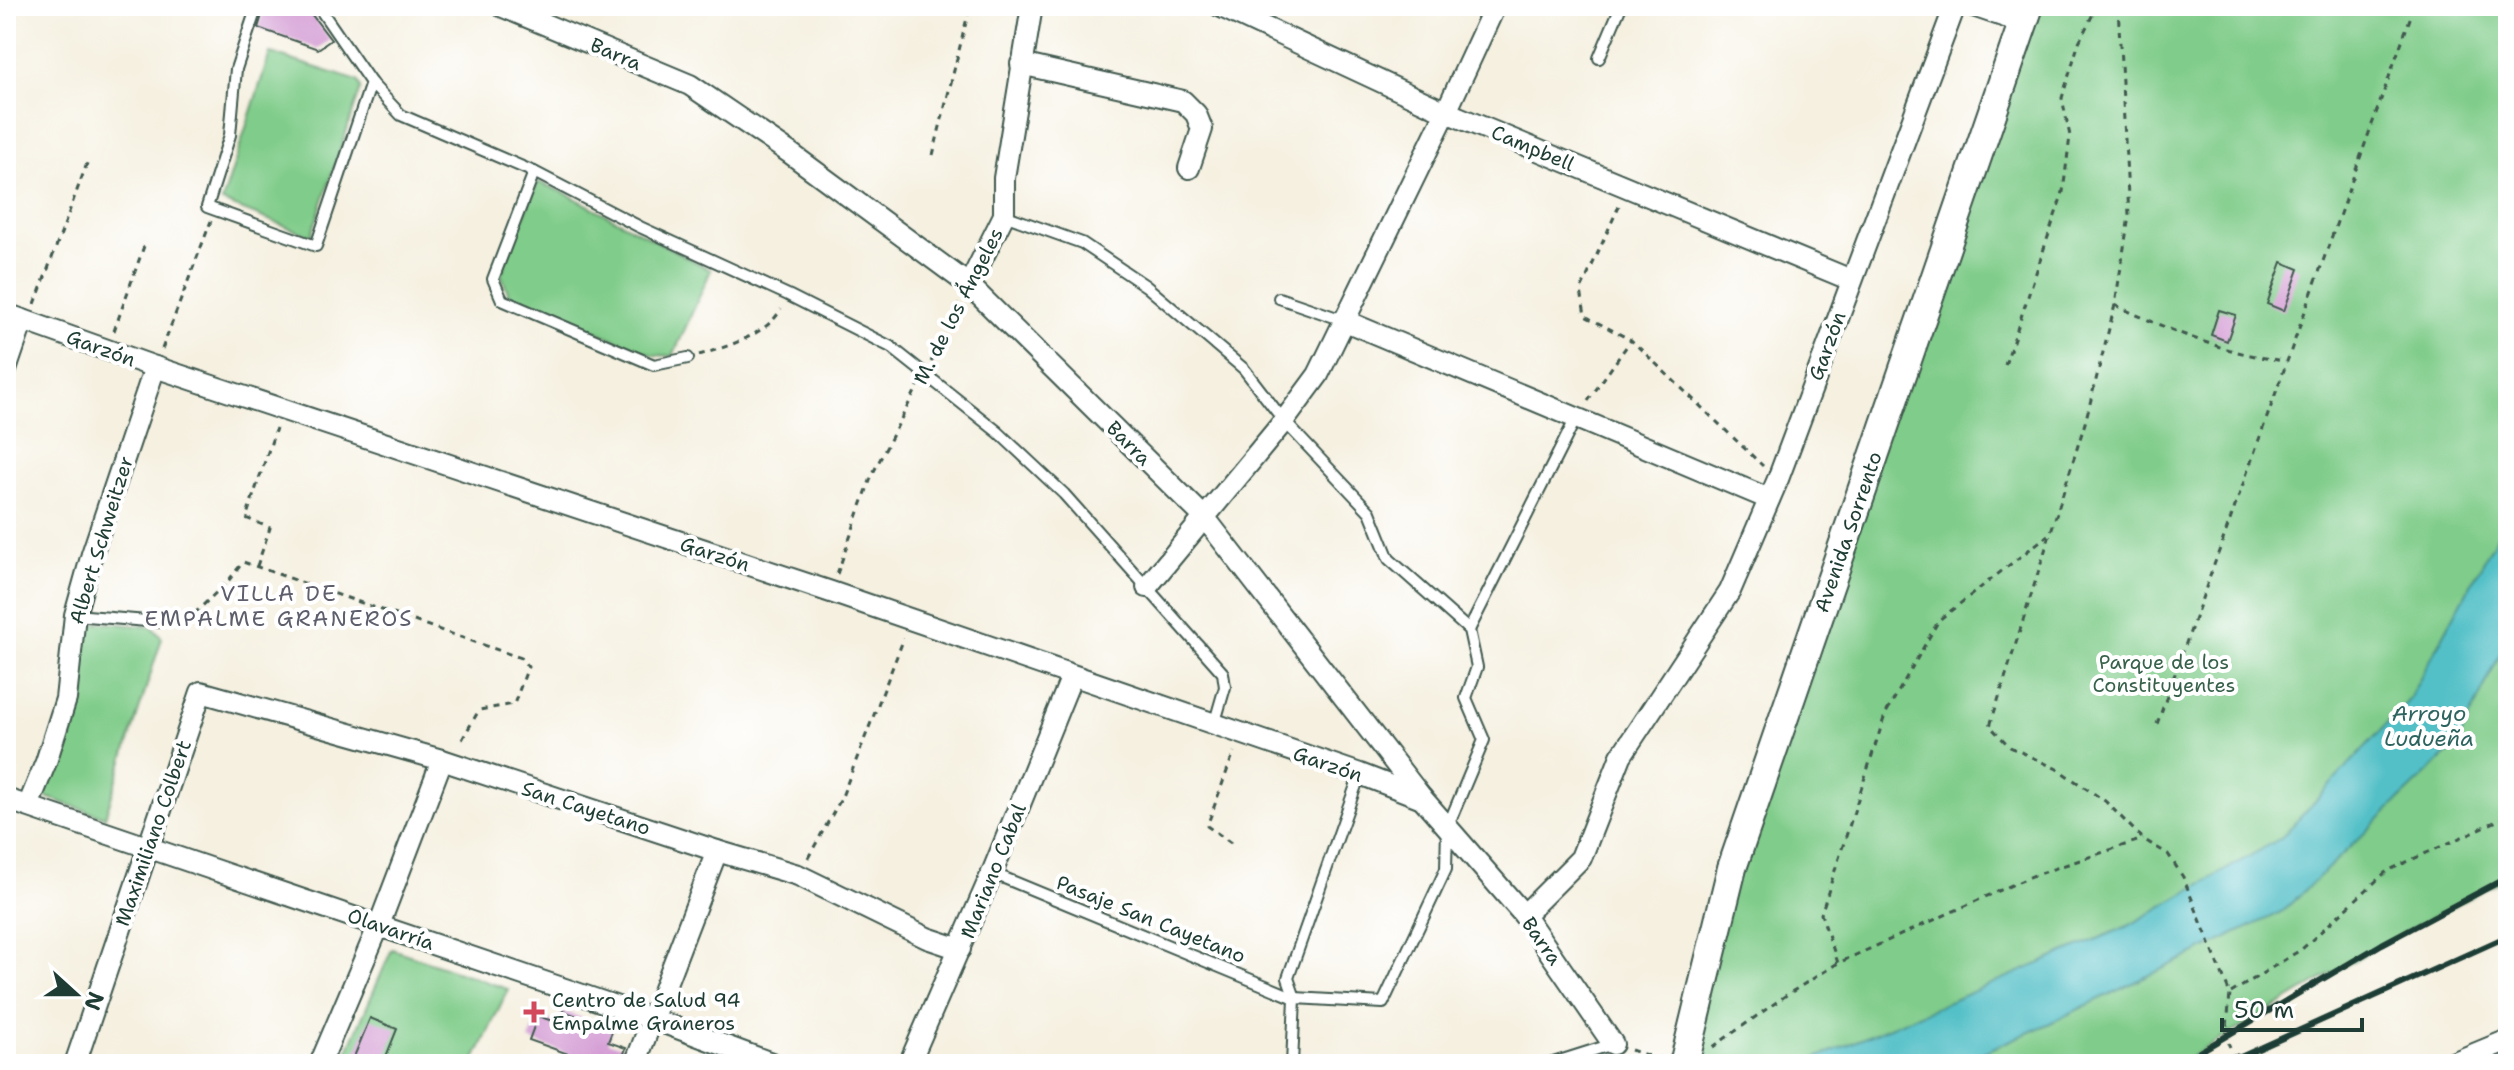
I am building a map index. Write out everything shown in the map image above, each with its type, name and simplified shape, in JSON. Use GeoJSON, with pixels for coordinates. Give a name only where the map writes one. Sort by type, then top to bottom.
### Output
{"type":"FeatureCollection","features":[{"type":"Feature","properties":{"kind":"main road","name":"Avenida Sorrento"},"geometry":{"type":"LineString","coordinates":[[1677,1060],[1701,994],[1732,868],[2026,15]]}},
{"type":"Feature","properties":{"kind":"street","name":"Barra"},"geometry":{"type":"LineString","coordinates":[[501,6],[690,85],[790,153],[969,285],[1205,518],[1422,798],[1524,915],[1613,1044]]}},
{"type":"Feature","properties":{"kind":"street","name":"M. de los Ángeles"},"geometry":{"type":"LineString","coordinates":[[969,285],[1004,215],[1004,178],[1032,6]]}},
{"type":"Feature","properties":{"kind":"street","name":"Campbell"},"geometry":{"type":"LineString","coordinates":[[1219,6],[1446,112],[1851,280]]}},
{"type":"Feature","properties":{"kind":"street"},"geometry":{"type":"LineString","coordinates":[[1147,587],[1284,421],[1318,375],[1495,6]]}},
{"type":"Feature","properties":{"kind":"street","name":"Garzón"},"geometry":{"type":"LineString","coordinates":[[1524,915],[1581,858],[1621,756],[1730,591],[1778,479],[1955,6]]}},
{"type":"Feature","properties":{"kind":"street"},"geometry":{"type":"LineString","coordinates":[[1973,6],[2026,15]]}},
{"type":"Feature","properties":{"kind":"street"},"geometry":{"type":"LineString","coordinates":[[1021,64],[1183,101],[1196,114],[1202,129],[1189,168]]}},
{"type":"Feature","properties":{"kind":"street"},"geometry":{"type":"LineString","coordinates":[[6,370],[14,317]]}},
{"type":"Feature","properties":{"kind":"street","name":"Garzón"},"geometry":{"type":"LineString","coordinates":[[14,317],[155,367],[831,592],[1422,798]]}},
{"type":"Feature","properties":{"kind":"street"},"geometry":{"type":"LineString","coordinates":[[1343,320],[1769,499]]}},
{"type":"Feature","properties":{"kind":"street","name":"Albert Schweitzer"},"geometry":{"type":"LineString","coordinates":[[28,806],[66,699],[75,615],[92,554],[155,367]]}},
{"type":"Feature","properties":{"kind":"street","name":"Mariano Cabal"},"geometry":{"type":"LineString","coordinates":[[909,1064],[992,873],[1072,676]]}},
{"type":"Feature","properties":{"kind":"street","name":"San Cayetano"},"geometry":{"type":"LineString","coordinates":[[201,692],[442,760],[798,875],[927,938],[960,949]]}},
{"type":"Feature","properties":{"kind":"street","name":"Maximiliano Colbert"},"geometry":{"type":"LineString","coordinates":[[75,1064],[201,692]]}},
{"type":"Feature","properties":{"kind":"street"},"geometry":{"type":"LineString","coordinates":[[320,1064],[379,925],[442,760]]}},
{"type":"Feature","properties":{"kind":"street","name":"Olavarría"},"geometry":{"type":"LineString","coordinates":[[6,799],[653,1019],[774,1064]]}},
{"type":"Feature","properties":{"kind":"street"},"geometry":{"type":"LineString","coordinates":[[635,1064],[717,851]]}},
{"type":"Feature","properties":{"kind":"street"},"geometry":{"type":"LineString","coordinates":[[2450,1064],[2508,1040]]}},
{"type":"Feature","properties":{"kind":"lane"},"geometry":{"type":"LineString","coordinates":[[257,6],[236,69],[230,135],[207,207],[316,246],[371,83]]}},
{"type":"Feature","properties":{"kind":"lane"},"geometry":{"type":"LineString","coordinates":[[318,6],[371,83],[401,115],[534,172],[640,227],[788,295],[891,347],[998,432],[1064,494],[1223,673],[1225,687],[1214,725]]}},
{"type":"Feature","properties":{"kind":"lane"},"geometry":{"type":"LineString","coordinates":[[1599,58],[1621,6]]}},
{"type":"Feature","properties":{"kind":"lane"},"geometry":{"type":"LineString","coordinates":[[534,172],[493,279],[502,300],[654,365],[688,358]]}},
{"type":"Feature","properties":{"kind":"lane"},"geometry":{"type":"LineString","coordinates":[[1004,215],[1082,243],[1146,286],[1244,369],[1284,421],[1370,512],[1389,559],[1469,630],[1477,667],[1466,698],[1484,740],[1447,828]]}},
{"type":"Feature","properties":{"kind":"lane"},"geometry":{"type":"LineString","coordinates":[[1279,298],[1343,320]]}},
{"type":"Feature","properties":{"kind":"lane"},"geometry":{"type":"LineString","coordinates":[[1469,630],[1577,417]]}},
{"type":"Feature","properties":{"kind":"lane"},"geometry":{"type":"LineString","coordinates":[[75,615],[159,622]]}},
{"type":"Feature","properties":{"kind":"lane"},"geometry":{"type":"LineString","coordinates":[[1292,1064],[1295,998],[1288,978],[1360,774]]}},
{"type":"Feature","properties":{"kind":"lane","name":"Pasaje San Cayetano"},"geometry":{"type":"LineString","coordinates":[[992,873],[1295,998],[1383,1003],[1446,869],[1447,828]]}},
{"type":"Feature","properties":{"kind":"lane"},"geometry":{"type":"LineString","coordinates":[[1550,1064],[1613,1044]]}},
{"type":"Feature","properties":{"kind":"path"},"geometry":{"type":"LineString","coordinates":[[933,155],[970,6]]}},
{"type":"Feature","properties":{"kind":"path"},"geometry":{"type":"LineString","coordinates":[[2005,365],[2063,192],[2070,136],[2062,98],[2079,42],[2097,6]]}},
{"type":"Feature","properties":{"kind":"path"},"geometry":{"type":"LineString","coordinates":[[2118,6],[2129,216],[2115,305],[2085,423],[1990,726],[2010,747],[2057,769],[2105,801],[2143,839],[2168,854],[2183,877],[2230,994],[2226,1038]]}},
{"type":"Feature","properties":{"kind":"path"},"geometry":{"type":"LineString","coordinates":[[2157,724],[2412,13]]}},
{"type":"Feature","properties":{"kind":"path"},"geometry":{"type":"LineString","coordinates":[[14,317],[38,300],[89,158]]}},
{"type":"Feature","properties":{"kind":"path"},"geometry":{"type":"LineString","coordinates":[[1627,188],[1581,290],[1585,316],[1631,340],[1778,479]]}},
{"type":"Feature","properties":{"kind":"path"},"geometry":{"type":"LineString","coordinates":[[155,367],[215,210]]}},
{"type":"Feature","properties":{"kind":"path"},"geometry":{"type":"LineString","coordinates":[[107,350],[144,246]]}},
{"type":"Feature","properties":{"kind":"path","name":"M. de los Ángeles"},"geometry":{"type":"LineString","coordinates":[[831,592],[872,475],[969,285]]}},
{"type":"Feature","properties":{"kind":"path"},"geometry":{"type":"LineString","coordinates":[[688,358],[738,343],[776,318],[788,295]]}},
{"type":"Feature","properties":{"kind":"path"},"geometry":{"type":"LineString","coordinates":[[2115,305],[2149,321],[2250,357],[2287,361]]}},
{"type":"Feature","properties":{"kind":"path"},"geometry":{"type":"LineString","coordinates":[[1577,417],[1631,340]]}},
{"type":"Feature","properties":{"kind":"path"},"geometry":{"type":"LineString","coordinates":[[257,566],[270,528],[246,518],[282,409]]}},
{"type":"Feature","properties":{"kind":"path"},"geometry":{"type":"LineString","coordinates":[[1838,963],[1821,914],[1885,715],[1939,620],[2049,535]]}},
{"type":"Feature","properties":{"kind":"path"},"geometry":{"type":"LineString","coordinates":[[159,622],[194,614],[243,562],[521,658],[528,667],[514,704],[479,710],[458,747],[442,760]]}},
{"type":"Feature","properties":{"kind":"path"},"geometry":{"type":"LineString","coordinates":[[798,875],[841,799],[911,620]]}},
{"type":"Feature","properties":{"kind":"path"},"geometry":{"type":"LineString","coordinates":[[1231,843],[1207,826],[1240,734]]}},
{"type":"Feature","properties":{"kind":"path"},"geometry":{"type":"LineString","coordinates":[[2230,994],[2302,949],[2387,871],[2508,816]]}},
{"type":"Feature","properties":{"kind":"path"},"geometry":{"type":"LineString","coordinates":[[1712,1047],[1838,963],[2032,876],[2143,839]]}},
{"type":"Feature","properties":{"kind":"path"},"geometry":{"type":"LineString","coordinates":[[1613,1044],[1655,1058],[1677,1060]]}},
{"type":"Feature","properties":{"kind":"green space","name":"Parque de los Constituyentes"},"geometry":{"type":"Polygon","coordinates":[[[2029,6],[2508,6],[2508,877],[2382,944],[2179,1064],[1684,1064],[1732,868],[2029,6]]]}},
{"type":"Feature","properties":{"kind":"green space"},"geometry":{"type":"Polygon","coordinates":[[[270,53],[358,81],[361,88],[311,236],[222,202],[270,53]]]}},
{"type":"Feature","properties":{"kind":"green space"},"geometry":{"type":"Polygon","coordinates":[[[538,182],[569,195],[711,270],[673,356],[652,355],[509,295],[501,274],[538,182]]]}},
{"type":"Feature","properties":{"kind":"green space"},"geometry":{"type":"Polygon","coordinates":[[[85,624],[152,627],[162,638],[105,817],[43,796],[79,683],[85,624]]]}},
{"type":"Feature","properties":{"kind":"green space"},"geometry":{"type":"Polygon","coordinates":[[[392,949],[508,989],[473,1064],[342,1064],[392,949]]]}},
{"type":"Feature","properties":{"kind":"water","name":"Arroyo Ludueña"},"geometry":{"type":"Polygon","coordinates":[[[2508,516],[2508,638],[2456,746],[2283,911],[2048,1024],[1956,1064],[1802,1064],[2128,926],[2281,838],[2408,701],[2508,516]]]}},
{"type":"Feature","properties":{"kind":"building"},"geometry":{"type":"Polygon","coordinates":[[[265,6],[305,6],[331,40],[318,49],[258,28],[265,6]]]}},
{"type":"Feature","properties":{"kind":"building"},"geometry":{"type":"Polygon","coordinates":[[[2282,262],[2299,269],[2284,311],[2267,304],[2282,262]]]}},
{"type":"Feature","properties":{"kind":"building"},"geometry":{"type":"Polygon","coordinates":[[[2219,310],[2236,315],[2227,341],[2211,335],[2219,310]]]}},
{"type":"Feature","properties":{"kind":"building"},"geometry":{"type":"Polygon","coordinates":[[[563,1011],[613,1029],[608,1042],[626,1048],[620,1064],[596,1064],[529,1040],[538,1016],[558,1023],[563,1011]]]}},
{"type":"Feature","properties":{"kind":"building"},"geometry":{"type":"Polygon","coordinates":[[[370,1018],[397,1029],[383,1064],[351,1064],[370,1018]]]}},
{"type":"Feature","properties":{"kind":"railway"},"geometry":{"type":"LineString","coordinates":[[2179,1064],[2382,944],[2508,877]]}},
{"type":"Feature","properties":{"kind":"railway"},"geometry":{"type":"LineString","coordinates":[[2225,1064],[2508,936]]}},
{"type":"Feature","properties":{"kind":"place","name":"Centro de Salud 94 Empalme Graneros"},"geometry":{"type":"Point","coordinates":[534,1012]}},
{"type":"Feature","properties":{"kind":"district","name":"VILLA DE EMPALME GRANEROS"},"geometry":{"type":"Point","coordinates":[279,606]}}]}
